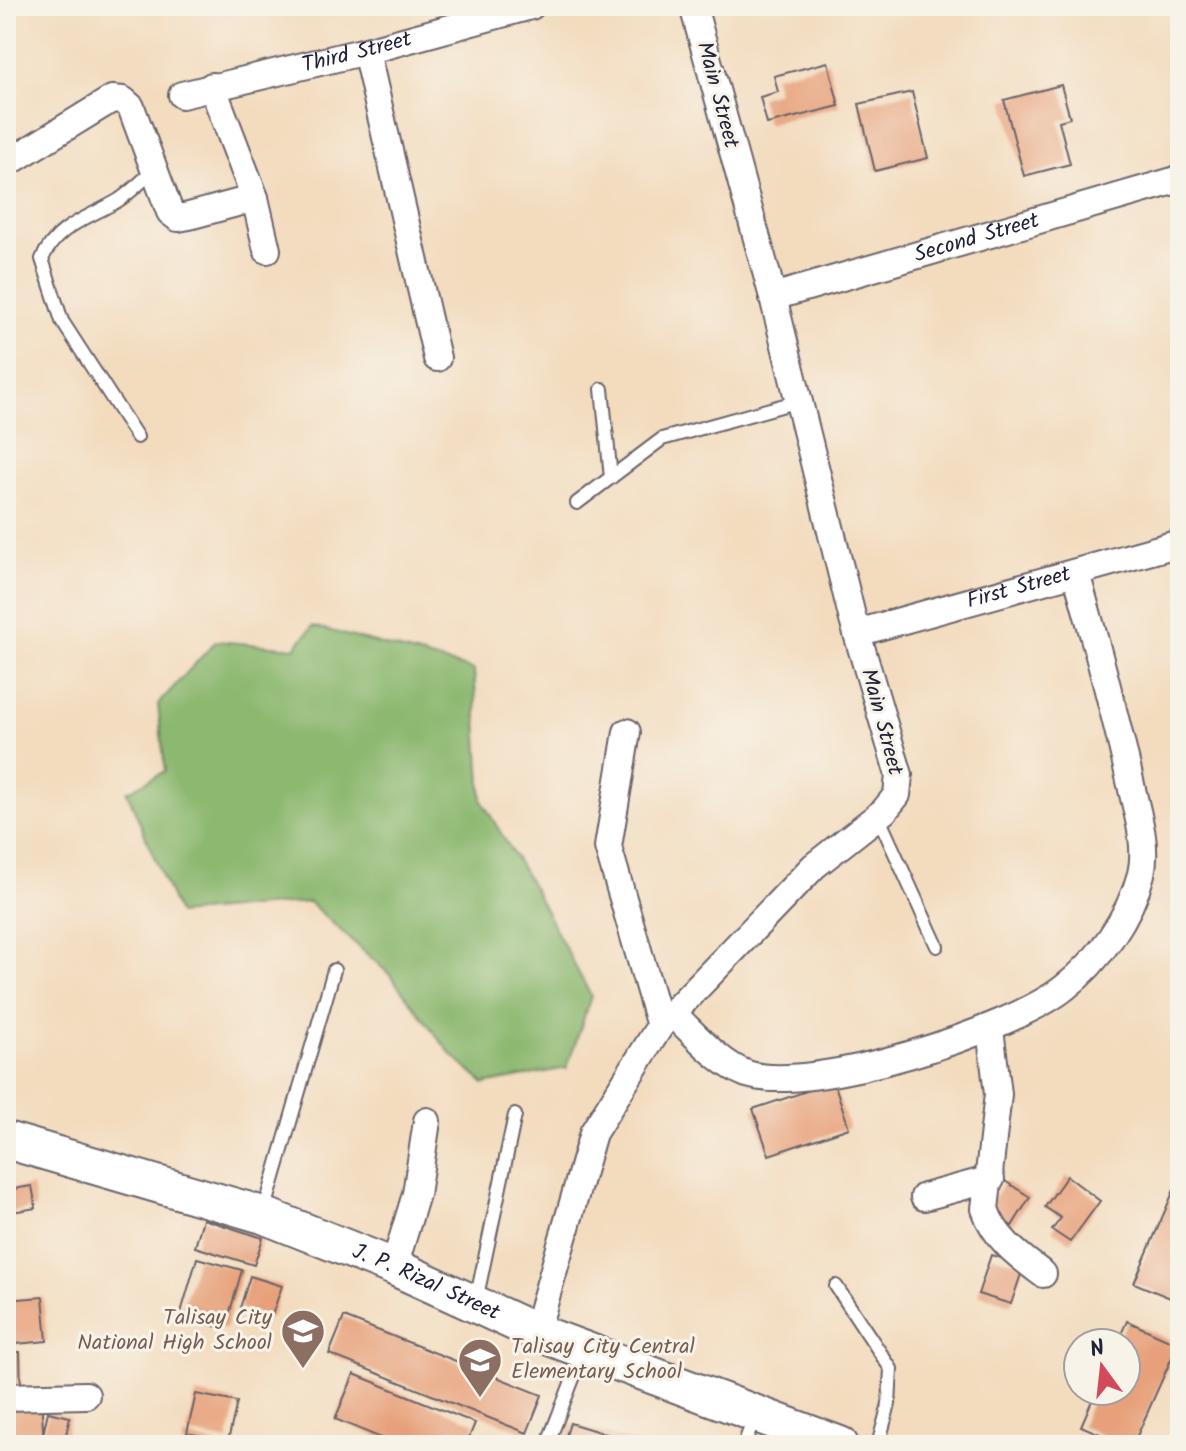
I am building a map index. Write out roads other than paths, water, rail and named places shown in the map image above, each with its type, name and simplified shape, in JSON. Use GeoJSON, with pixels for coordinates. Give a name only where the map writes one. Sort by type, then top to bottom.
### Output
{"type":"FeatureCollection","features":[{"type":"Feature","properties":{"kind":"street","name":"Third Street"},"geometry":{"type":"LineString","coordinates":[[182,95],[366,51],[531,6]]}},
{"type":"Feature","properties":{"kind":"street","name":"Main Street"},"geometry":{"type":"LineString","coordinates":[[536,1332],[593,1133],[666,1019],[814,866],[878,816],[897,795],[899,775],[857,633],[773,297],[693,6]]}},
{"type":"Feature","properties":{"kind":"street"},"geometry":{"type":"LineString","coordinates":[[366,51],[437,358]]}},
{"type":"Feature","properties":{"kind":"street"},"geometry":{"type":"LineString","coordinates":[[212,86],[255,198],[267,250]]}},
{"type":"Feature","properties":{"kind":"street"},"geometry":{"type":"LineString","coordinates":[[6,164],[112,99],[123,100],[131,107],[170,212],[178,218],[255,198]]}},
{"type":"Feature","properties":{"kind":"street","name":"Second Street"},"geometry":{"type":"LineString","coordinates":[[773,297],[1180,179]]}},
{"type":"Feature","properties":{"kind":"street","name":"First Street"},"geometry":{"type":"LineString","coordinates":[[857,633],[1180,543]]}},
{"type":"Feature","properties":{"kind":"street"},"geometry":{"type":"LineString","coordinates":[[627,732],[608,847],[666,1019],[746,1073],[791,1077],[867,1065],[990,1029],[1065,988],[1113,937],[1141,874],[1142,841],[1117,718],[1076,573]]}},
{"type":"Feature","properties":{"kind":"street"},"geometry":{"type":"LineString","coordinates":[[990,1029],[998,1094],[991,1179],[985,1209],[991,1227],[1013,1252],[1043,1274]]}},
{"type":"Feature","properties":{"kind":"street"},"geometry":{"type":"LineString","coordinates":[[394,1267],[416,1194],[427,1121]]}},
{"type":"Feature","properties":{"kind":"street","name":"J. P. Rizal Street"},"geometry":{"type":"LineString","coordinates":[[6,1140],[263,1215],[394,1267],[536,1332],[584,1350],[750,1430],[827,1443]]}},
{"type":"Feature","properties":{"kind":"street"},"geometry":{"type":"LineString","coordinates":[[924,1197],[991,1179]]}},
{"type":"Feature","properties":{"kind":"street"},"geometry":{"type":"LineString","coordinates":[[6,1397],[86,1395]]}},
{"type":"Feature","properties":{"kind":"lane"},"geometry":{"type":"LineString","coordinates":[[137,437],[62,321],[42,259],[50,241],[68,226],[121,198],[153,171]]}},
{"type":"Feature","properties":{"kind":"lane"},"geometry":{"type":"LineString","coordinates":[[602,389],[611,478]]}},
{"type":"Feature","properties":{"kind":"lane"},"geometry":{"type":"LineString","coordinates":[[577,503],[662,439],[799,401]]}},
{"type":"Feature","properties":{"kind":"lane"},"geometry":{"type":"LineString","coordinates":[[878,816],[937,946]]}},
{"type":"Feature","properties":{"kind":"lane"},"geometry":{"type":"LineString","coordinates":[[263,1215],[334,970]]}},
{"type":"Feature","properties":{"kind":"lane"},"geometry":{"type":"LineString","coordinates":[[475,1304],[515,1115]]}},
{"type":"Feature","properties":{"kind":"lane"},"geometry":{"type":"LineString","coordinates":[[836,1286],[891,1369],[889,1404],[878,1445]]}},
{"type":"Feature","properties":{"kind":"lane"},"geometry":{"type":"LineString","coordinates":[[547,1445],[584,1350]]}},
{"type":"Feature","properties":{"kind":"place","name":"Talisay City National High School"},"geometry":{"type":"Point","coordinates":[303,1370]}},
{"type":"Feature","properties":{"kind":"place","name":"Talisay City Central Elementary School"},"geometry":{"type":"Point","coordinates":[480,1399]}}]}
